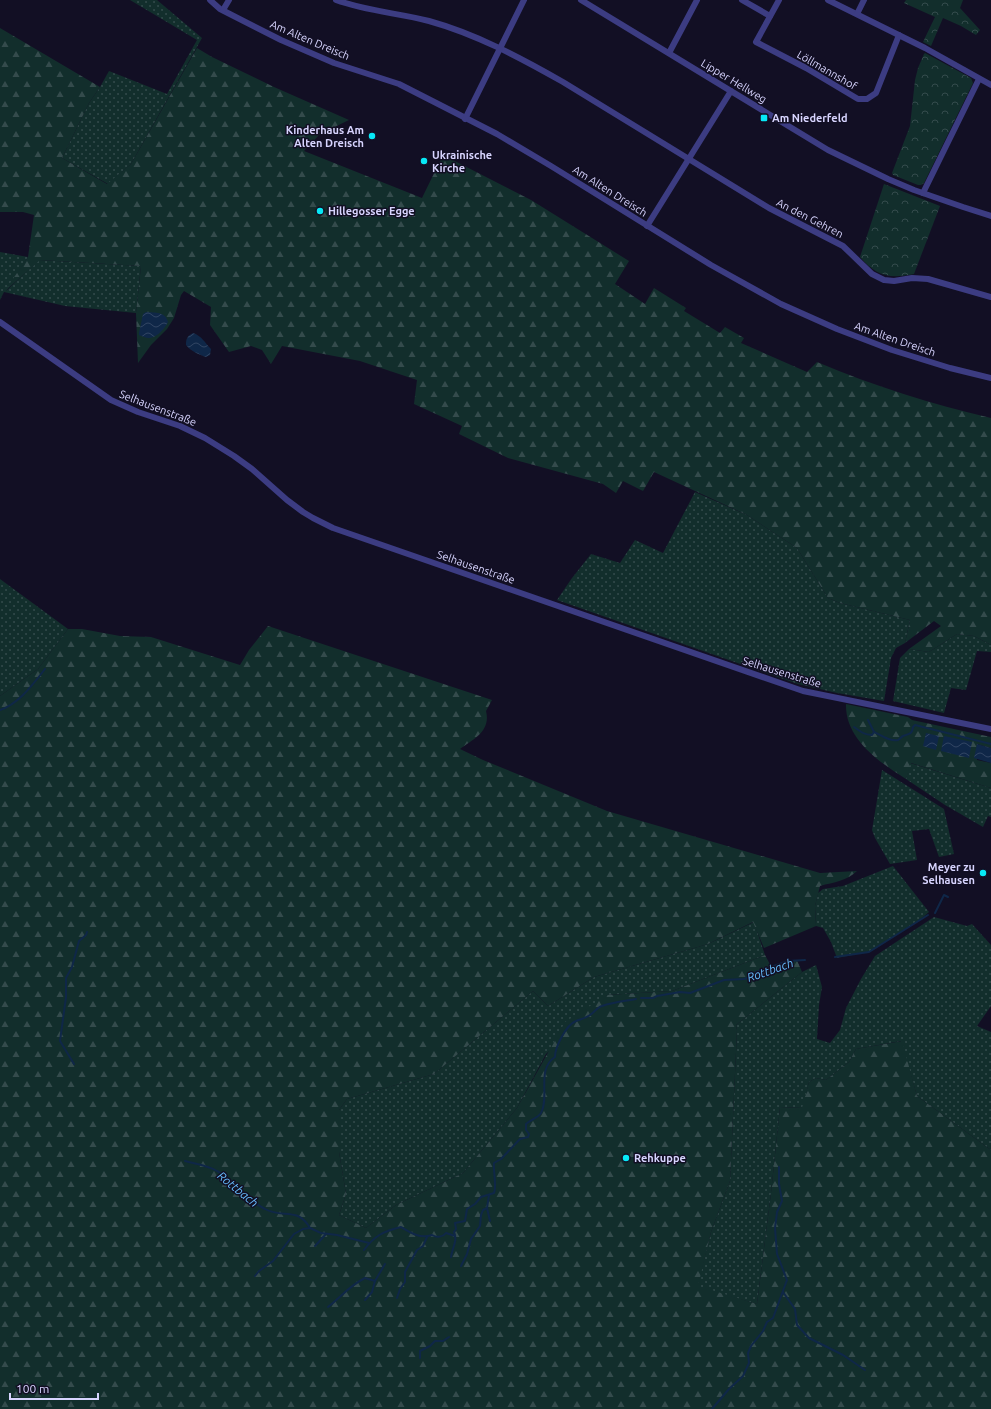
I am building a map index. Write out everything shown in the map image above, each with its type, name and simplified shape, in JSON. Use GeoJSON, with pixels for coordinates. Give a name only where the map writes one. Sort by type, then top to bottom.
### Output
{"type":"FeatureCollection","features":[{"type":"Feature","properties":{"kind":"street","name":"Am Alten Dreisch"},"geometry":{"type":"LineString","coordinates":[[210,0],[223,10],[325,60],[390,80],[407,87],[524,150],[746,285],[782,304],[819,321],[892,350],[950,368],[991,378]]}},
{"type":"Feature","properties":{"kind":"street"},"geometry":{"type":"LineString","coordinates":[[223,10],[229,0]]}},
{"type":"Feature","properties":{"kind":"street","name":"An den Gehren"},"geometry":{"type":"LineString","coordinates":[[336,0],[362,8],[432,22],[465,33],[499,49],[563,82],[786,218],[843,246],[867,271],[880,278],[894,281],[921,278],[991,297]]}},
{"type":"Feature","properties":{"kind":"street"},"geometry":{"type":"LineString","coordinates":[[465,118],[524,0]]}},
{"type":"Feature","properties":{"kind":"street","name":"Lipper Hellweg"},"geometry":{"type":"LineString","coordinates":[[581,0],[828,150],[888,179],[923,193],[991,216]]}},
{"type":"Feature","properties":{"kind":"street"},"geometry":{"type":"LineString","coordinates":[[669,53],[697,0]]}},
{"type":"Feature","properties":{"kind":"street"},"geometry":{"type":"LineString","coordinates":[[742,0],[770,16],[778,0]]}},
{"type":"Feature","properties":{"kind":"street"},"geometry":{"type":"LineString","coordinates":[[828,0],[925,48],[991,85]]}},
{"type":"Feature","properties":{"kind":"street"},"geometry":{"type":"LineString","coordinates":[[857,14],[864,0]]}},
{"type":"Feature","properties":{"kind":"street","name":"Löllmannshof"},"geometry":{"type":"LineString","coordinates":[[770,16],[756,42],[806,68],[854,97],[862,100],[872,97],[876,93],[900,35]]}},
{"type":"Feature","properties":{"kind":"street"},"geometry":{"type":"LineString","coordinates":[[923,193],[979,79]]}},
{"type":"Feature","properties":{"kind":"street"},"geometry":{"type":"LineString","coordinates":[[648,226],[731,91]]}},
{"type":"Feature","properties":{"kind":"street","name":"Selhausenstraße"},"geometry":{"type":"LineString","coordinates":[[0,322],[111,400],[138,412],[180,426],[205,438],[252,469],[303,512],[333,528],[803,690],[991,729]]}},
{"type":"Feature","properties":{"kind":"green space"},"geometry":{"type":"Polygon","coordinates":[[[130,0],[157,0],[202,38],[131,164],[108,184],[62,158],[89,103],[109,71],[167,94],[197,40],[130,0]]]}},
{"type":"Feature","properties":{"kind":"green space"},"geometry":{"type":"Polygon","coordinates":[[[906,0],[963,0],[960,8],[980,30],[976,35],[943,18],[931,46],[923,42],[935,17],[904,3],[906,0]]]}},
{"type":"Feature","properties":{"kind":"green space"},"geometry":{"type":"Polygon","coordinates":[[[0,28],[100,87],[89,103],[62,158],[107,184],[131,164],[197,48],[212,57],[274,87],[349,120],[320,134],[304,151],[422,198],[443,155],[531,200],[629,261],[615,284],[645,304],[654,288],[686,308],[684,311],[720,333],[725,327],[744,338],[741,343],[807,372],[817,362],[903,394],[991,418],[991,645],[974,636],[957,634],[929,652],[909,649],[941,626],[934,621],[905,643],[910,620],[840,603],[828,598],[797,548],[747,515],[654,472],[643,491],[623,481],[616,493],[603,484],[508,458],[459,434],[462,426],[414,404],[417,380],[360,361],[282,346],[271,364],[262,350],[251,346],[229,352],[210,325],[211,307],[184,291],[181,295],[174,318],[167,329],[151,345],[138,363],[136,313],[141,266],[40,260],[4,292],[28,257],[34,215],[23,212],[0,212],[0,28]]]}},
{"type":"Feature","properties":{"kind":"green space"},"geometry":{"type":"Polygon","coordinates":[[[925,53],[971,78],[973,83],[924,183],[918,185],[893,175],[892,173],[910,126],[915,80],[918,68],[925,53]]]}},
{"type":"Feature","properties":{"kind":"green space"},"geometry":{"type":"Polygon","coordinates":[[[884,184],[940,206],[914,274],[890,276],[878,272],[860,257],[884,184]]]}},
{"type":"Feature","properties":{"kind":"green space"},"geometry":{"type":"Polygon","coordinates":[[[0,252],[28,257],[6,291],[39,260],[141,266],[136,313],[65,306],[4,292],[0,300],[0,252]]]}},
{"type":"Feature","properties":{"kind":"green space"},"geometry":{"type":"Polygon","coordinates":[[[695,492],[747,515],[797,548],[828,598],[840,603],[910,620],[905,643],[896,648],[891,658],[884,701],[837,693],[798,684],[557,600],[591,554],[620,563],[635,540],[663,553],[695,492]]]}},
{"type":"Feature","properties":{"kind":"green space"},"geometry":{"type":"Polygon","coordinates":[[[0,579],[68,629],[38,669],[0,696],[0,579]]]}},
{"type":"Feature","properties":{"kind":"green space"},"geometry":{"type":"Polygon","coordinates":[[[268,626],[492,700],[486,711],[487,718],[484,729],[476,738],[460,749],[483,760],[607,811],[820,873],[857,871],[845,879],[820,886],[815,906],[816,926],[764,948],[753,922],[708,944],[594,977],[548,1006],[533,991],[434,1074],[347,1099],[339,1110],[339,1152],[346,1194],[339,1215],[366,1228],[396,1205],[463,1173],[517,1108],[565,1022],[607,995],[672,991],[765,955],[772,968],[797,960],[802,972],[736,1025],[730,1181],[711,1232],[698,1286],[757,1304],[780,1107],[802,1108],[809,1082],[816,1078],[826,1080],[849,1062],[856,1049],[902,1041],[917,1096],[991,1150],[991,1409],[0,1409],[0,696],[38,669],[68,629],[82,629],[120,636],[151,637],[240,665],[249,650],[268,626]]]}},
{"type":"Feature","properties":{"kind":"green space"},"geometry":{"type":"Polygon","coordinates":[[[957,634],[974,636],[991,645],[991,652],[977,651],[966,690],[951,688],[944,713],[893,701],[900,658],[909,649],[929,652],[957,634]]]}},
{"type":"Feature","properties":{"kind":"green space"},"geometry":{"type":"Polygon","coordinates":[[[846,704],[991,737],[991,748],[977,744],[977,760],[991,763],[991,788],[911,763],[906,779],[875,757],[857,739],[847,717],[846,704]]]}},
{"type":"Feature","properties":{"kind":"green space"},"geometry":{"type":"Polygon","coordinates":[[[910,763],[991,788],[991,817],[988,816],[983,827],[945,805],[906,779],[910,763]]]}},
{"type":"Feature","properties":{"kind":"green space"},"geometry":{"type":"Polygon","coordinates":[[[882,770],[944,809],[954,854],[939,857],[929,829],[912,831],[917,860],[890,864],[872,830],[882,770]]]}},
{"type":"Feature","properties":{"kind":"green space"},"geometry":{"type":"Polygon","coordinates":[[[893,866],[929,912],[872,951],[837,958],[831,942],[823,928],[816,926],[815,906],[818,893],[823,889],[843,886],[893,866]]]}},
{"type":"Feature","properties":{"kind":"green space"},"geometry":{"type":"Polygon","coordinates":[[[934,917],[967,926],[972,924],[991,945],[991,1006],[977,1026],[991,1032],[991,1150],[917,1096],[901,1041],[856,1049],[849,1062],[826,1080],[816,1078],[809,1082],[803,1108],[780,1107],[757,1304],[697,1287],[711,1232],[730,1181],[736,1025],[802,972],[816,965],[822,987],[819,1005],[817,1039],[830,1043],[840,1030],[846,1008],[875,956],[934,917]]]}},
{"type":"Feature","properties":{"kind":"green space"},"geometry":{"type":"Polygon","coordinates":[[[754,922],[765,955],[672,991],[607,995],[546,1054],[517,1108],[463,1173],[396,1205],[366,1228],[339,1215],[346,1194],[339,1152],[339,1110],[347,1099],[434,1074],[533,991],[548,1006],[594,977],[708,944],[754,922]]]}},
{"type":"Feature","properties":{"kind":"water"},"geometry":{"type":"Polygon","coordinates":[[[146,312],[162,314],[167,318],[168,322],[160,332],[152,338],[139,335],[143,314],[146,312]]]}},
{"type":"Feature","properties":{"kind":"water"},"geometry":{"type":"Polygon","coordinates":[[[193,333],[201,338],[211,349],[210,355],[206,357],[200,355],[186,345],[187,338],[193,333]]]}},
{"type":"Feature","properties":{"kind":"water"},"geometry":{"type":"Polygon","coordinates":[[[926,733],[939,736],[936,750],[923,746],[926,733]]]}},
{"type":"Feature","properties":{"kind":"water"},"geometry":{"type":"Polygon","coordinates":[[[944,736],[972,742],[969,758],[941,751],[944,736]]]}},
{"type":"Feature","properties":{"kind":"water"},"geometry":{"type":"Polygon","coordinates":[[[977,744],[991,748],[991,763],[974,758],[977,744]]]}},
{"type":"Feature","properties":{"kind":"waterway"},"geometry":{"type":"LineString","coordinates":[[0,710],[7,707],[19,698],[45,669]]}},
{"type":"Feature","properties":{"kind":"waterway"},"geometry":{"type":"LineString","coordinates":[[868,720],[874,732]]}},
{"type":"Feature","properties":{"kind":"waterway"},"geometry":{"type":"LineString","coordinates":[[854,727],[866,734],[872,735],[874,732],[889,739],[898,740],[910,733],[915,725],[991,744]]}},
{"type":"Feature","properties":{"kind":"waterway","name":"Rottbach"},"geometry":{"type":"LineString","coordinates":[[935,913],[944,895],[948,897]]}},
{"type":"Feature","properties":{"kind":"waterway","name":"Rottbach"},"geometry":{"type":"LineString","coordinates":[[835,957],[869,952],[928,915]]}},
{"type":"Feature","properties":{"kind":"waterway"},"geometry":{"type":"LineString","coordinates":[[74,1064],[60,1041],[66,997],[66,978],[72,967],[79,941],[86,935],[87,932]]}},
{"type":"Feature","properties":{"kind":"waterway","name":"Rottbach"},"geometry":{"type":"LineString","coordinates":[[641,998],[653,998],[680,992],[690,993],[724,980],[744,979],[753,976],[756,972],[788,961],[805,960]]}},
{"type":"Feature","properties":{"kind":"waterway","name":"Rottbach"},"geometry":{"type":"LineString","coordinates":[[451,1257],[455,1241],[455,1223],[465,1221],[467,1209],[475,1204],[481,1197],[494,1193],[494,1163],[501,1159],[520,1139],[528,1137],[529,1134],[526,1130],[526,1124],[541,1113],[544,1099],[546,1069],[549,1062],[555,1057],[557,1048],[568,1027],[572,1023],[588,1016],[600,1007],[636,999]]}},
{"type":"Feature","properties":{"kind":"waterway","name":"Rottbach"},"geometry":{"type":"LineString","coordinates":[[185,1161],[217,1171],[229,1179],[258,1205],[272,1212],[300,1217],[310,1228]]}},
{"type":"Feature","properties":{"kind":"waterway"},"geometry":{"type":"LineString","coordinates":[[712,1409],[729,1389],[743,1376],[749,1363],[748,1353],[751,1346],[763,1331],[767,1322],[773,1318],[787,1280],[777,1254],[775,1228],[777,1212],[782,1201],[779,1184],[779,1167]]}},
{"type":"Feature","properties":{"kind":"waterway","name":"Rottbach"},"geometry":{"type":"LineString","coordinates":[[489,1195],[487,1208],[490,1221]]}},
{"type":"Feature","properties":{"kind":"waterway","name":"Rottbach"},"geometry":{"type":"LineString","coordinates":[[461,1266],[467,1254],[471,1239],[480,1226],[483,1210],[487,1208]]}},
{"type":"Feature","properties":{"kind":"waterway","name":"Rottbach"},"geometry":{"type":"LineString","coordinates":[[364,1250],[380,1235],[389,1230],[401,1227],[420,1236],[432,1235],[440,1237],[446,1233],[455,1236]]}},
{"type":"Feature","properties":{"kind":"waterway","name":"Rottbach"},"geometry":{"type":"LineString","coordinates":[[255,1276],[259,1271],[273,1261],[294,1234],[303,1229],[310,1228],[321,1233],[337,1235],[369,1243]]}},
{"type":"Feature","properties":{"kind":"waterway","name":"Rottbach"},"geometry":{"type":"LineString","coordinates":[[315,1246],[326,1234]]}},
{"type":"Feature","properties":{"kind":"waterway","name":"Rottbach"},"geometry":{"type":"LineString","coordinates":[[397,1298],[400,1289],[405,1282],[405,1272],[417,1250],[423,1246],[427,1237]]}},
{"type":"Feature","properties":{"kind":"waterway","name":"Rottbach"},"geometry":{"type":"LineString","coordinates":[[365,1300],[372,1292],[375,1281],[385,1264]]}},
{"type":"Feature","properties":{"kind":"waterway","name":"Rottbach"},"geometry":{"type":"LineString","coordinates":[[328,1307],[359,1281],[365,1278],[375,1281]]}},
{"type":"Feature","properties":{"kind":"waterway"},"geometry":{"type":"LineString","coordinates":[[783,1292],[795,1309],[797,1325],[809,1338],[843,1355],[865,1370]]}},
{"type":"Feature","properties":{"kind":"waterway","name":"Rottbach"},"geometry":{"type":"LineString","coordinates":[[420,1358],[420,1351],[430,1346],[435,1341],[443,1341],[449,1337]]}},
{"type":"Feature","properties":{"kind":"place","name":"Am Niederfeld"},"geometry":{"type":"Point","coordinates":[764,118]}},
{"type":"Feature","properties":{"kind":"place","name":"Kinderhaus Am Alten Dreisch"},"geometry":{"type":"Point","coordinates":[372,136]}},
{"type":"Feature","properties":{"kind":"place","name":"Ukrainische Kirche"},"geometry":{"type":"Point","coordinates":[424,161]}},
{"type":"Feature","properties":{"kind":"place","name":"Hillegosser Egge"},"geometry":{"type":"Point","coordinates":[320,211]}},
{"type":"Feature","properties":{"kind":"place","name":"Meyer zu Selhausen"},"geometry":{"type":"Point","coordinates":[983,873]}},
{"type":"Feature","properties":{"kind":"place","name":"Rehkuppe"},"geometry":{"type":"Point","coordinates":[626,1158]}}]}
